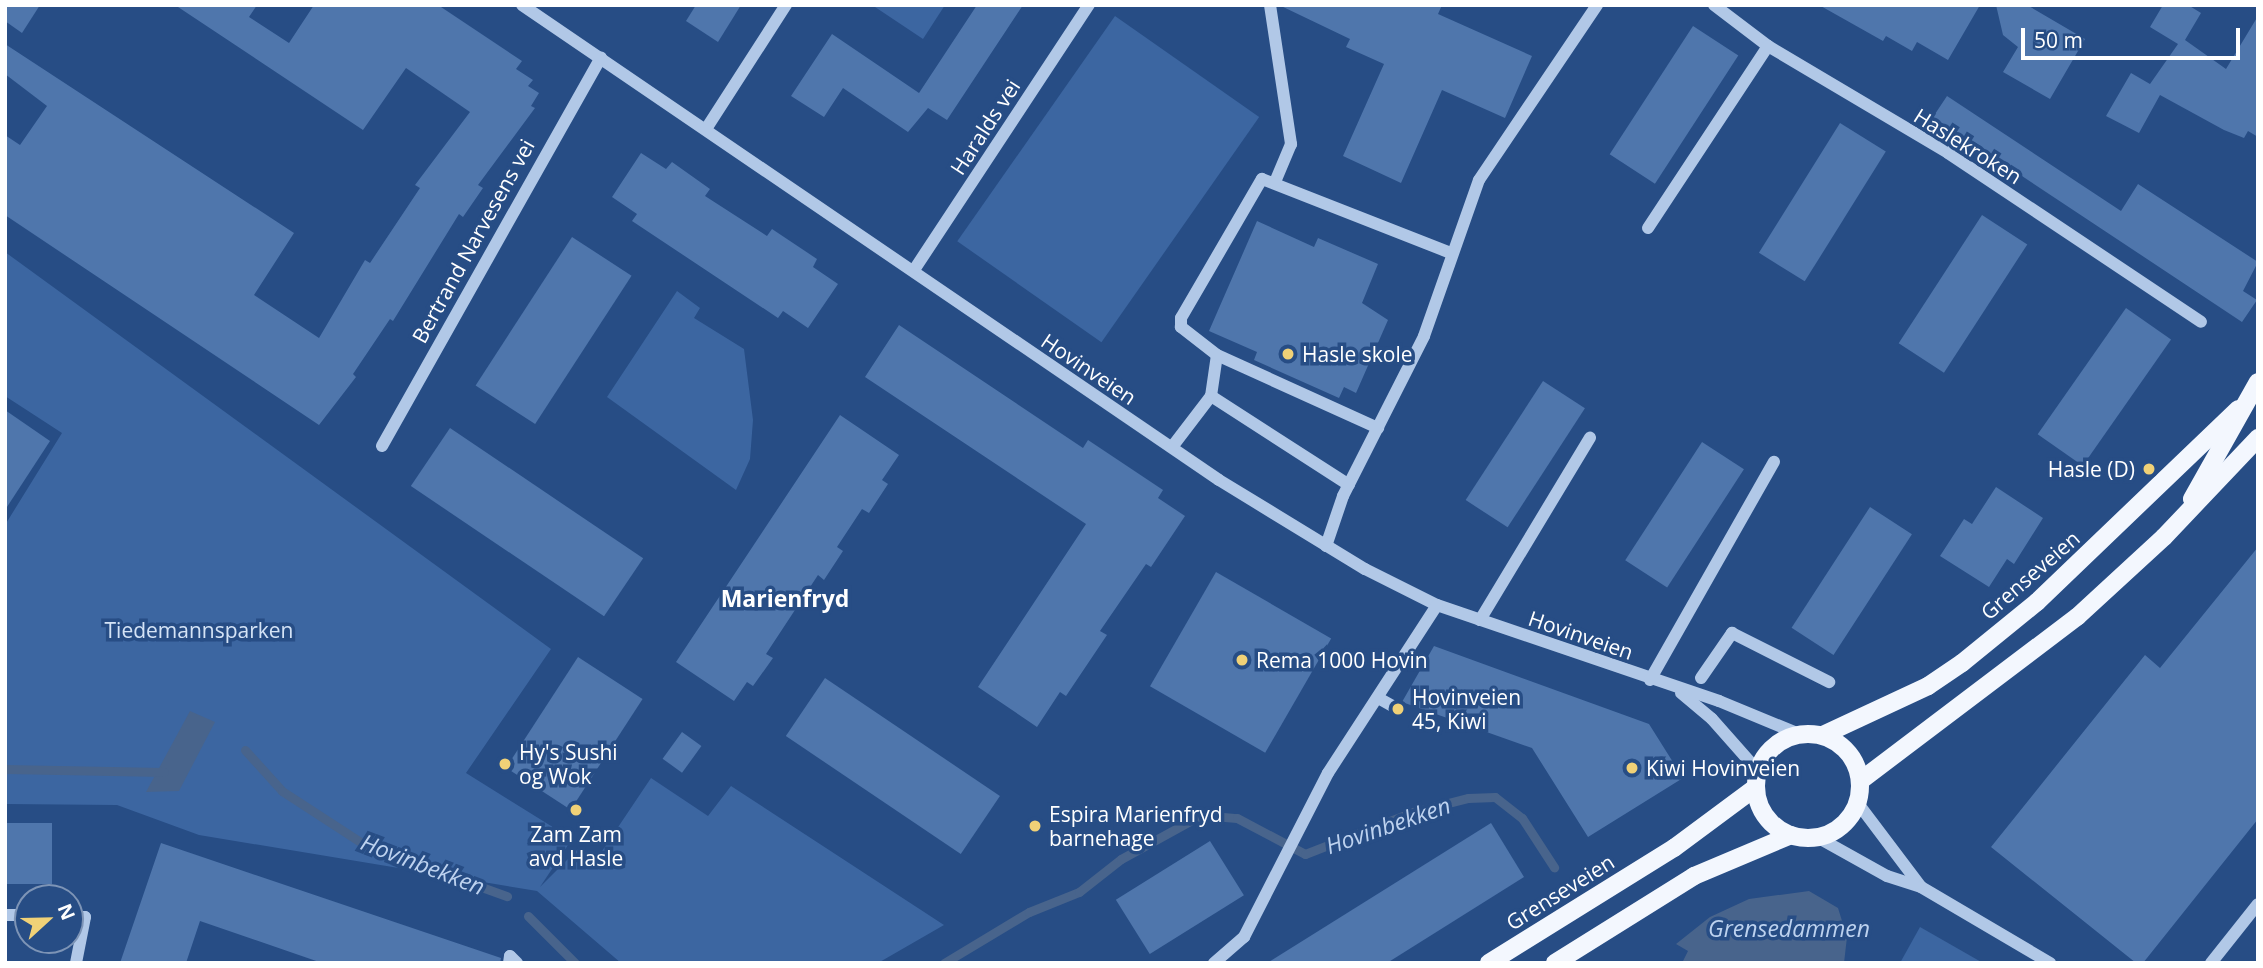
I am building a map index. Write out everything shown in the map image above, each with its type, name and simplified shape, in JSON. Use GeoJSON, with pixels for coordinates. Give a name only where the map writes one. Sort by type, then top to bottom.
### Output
{"type":"FeatureCollection","features":[{"type":"Feature","properties":{"kind":"main road","name":"Grenseveien"},"geometry":{"type":"LineString","coordinates":[[1823,735],[1928,686],[1962,663],[2037,602],[2238,409],[2258,382]]}},
{"type":"Feature","properties":{"kind":"main road","name":"Grenseveien"},"geometry":{"type":"LineString","coordinates":[[2183,518],[2238,409]]}},
{"type":"Feature","properties":{"kind":"main road","name":"Grenseveien"},"geometry":{"type":"LineString","coordinates":[[1860,781],[2077,617],[2183,518],[2258,438]]}},
{"type":"Feature","properties":{"kind":"main road"},"geometry":{"type":"LineString","coordinates":[[1555,963],[1694,876],[1791,835],[1817,837],[1842,825],[1857,803],[1860,781],[1847,752],[1823,735],[1799,734],[1773,746],[1757,779],[1766,817],[1791,835]]}},
{"type":"Feature","properties":{"kind":"main road","name":"Grenseveien"},"geometry":{"type":"LineString","coordinates":[[1489,963],[1674,848],[1757,779]]}},
{"type":"Feature","properties":{"kind":"street","name":"Hovinveien"},"geometry":{"type":"LineString","coordinates":[[522,5],[1172,447],[1326,545],[1437,605],[1799,734]]}},
{"type":"Feature","properties":{"kind":"street"},"geometry":{"type":"LineString","coordinates":[[706,129],[786,5]]}},
{"type":"Feature","properties":{"kind":"street","name":"Haralds vei"},"geometry":{"type":"LineString","coordinates":[[914,270],[1089,5]]}},
{"type":"Feature","properties":{"kind":"street"},"geometry":{"type":"LineString","coordinates":[[1270,5],[1292,144],[1275,182]]}},
{"type":"Feature","properties":{"kind":"street"},"geometry":{"type":"LineString","coordinates":[[1326,545],[1349,485],[1424,336],[1451,253],[1479,180],[1597,5]]}},
{"type":"Feature","properties":{"kind":"street","name":"Haslekroken"},"geometry":{"type":"LineString","coordinates":[[1714,5],[1768,46],[1948,153],[2201,322]]}},
{"type":"Feature","properties":{"kind":"street"},"geometry":{"type":"LineString","coordinates":[[1648,228],[1768,46]]}},
{"type":"Feature","properties":{"kind":"street","name":"Bertrand Narvesens vei"},"geometry":{"type":"LineString","coordinates":[[382,446],[601,57]]}},
{"type":"Feature","properties":{"kind":"street"},"geometry":{"type":"LineString","coordinates":[[1378,428],[1217,355],[1181,327],[1181,318],[1255,185],[1262,179],[1451,253]]}},
{"type":"Feature","properties":{"kind":"street"},"geometry":{"type":"LineString","coordinates":[[1172,447],[1211,396],[1217,355]]}},
{"type":"Feature","properties":{"kind":"street"},"geometry":{"type":"LineString","coordinates":[[1211,396],[1349,485]]}},
{"type":"Feature","properties":{"kind":"street"},"geometry":{"type":"LineString","coordinates":[[1480,620],[1590,438]]}},
{"type":"Feature","properties":{"kind":"street"},"geometry":{"type":"LineString","coordinates":[[1650,680],[1774,462]]}},
{"type":"Feature","properties":{"kind":"street"},"geometry":{"type":"LineString","coordinates":[[1214,963],[1244,937],[1328,773],[1380,699],[1412,638],[1437,605]]}},
{"type":"Feature","properties":{"kind":"street"},"geometry":{"type":"LineString","coordinates":[[1701,678],[1732,633],[1829,682]]}},
{"type":"Feature","properties":{"kind":"street","name":"Hovinveien"},"geometry":{"type":"LineString","coordinates":[[1675,688],[1712,719],[1757,779]]}},
{"type":"Feature","properties":{"kind":"street"},"geometry":{"type":"LineString","coordinates":[[1380,699],[1398,709]]}},
{"type":"Feature","properties":{"kind":"street"},"geometry":{"type":"LineString","coordinates":[[1857,803],[1921,887]]}},
{"type":"Feature","properties":{"kind":"street"},"geometry":{"type":"LineString","coordinates":[[1817,837],[1887,876],[1921,887],[2050,963]]}},
{"type":"Feature","properties":{"kind":"street"},"geometry":{"type":"LineString","coordinates":[[2211,963],[2258,904]]}},
{"type":"Feature","properties":{"kind":"street"},"geometry":{"type":"LineString","coordinates":[[509,963],[510,956],[517,963]]}},
{"type":"Feature","properties":{"kind":"green space"},"geometry":{"type":"Polygon","coordinates":[[[872,5],[945,5],[923,39],[872,5]]]}},
{"type":"Feature","properties":{"kind":"green space"},"geometry":{"type":"Polygon","coordinates":[[[1115,16],[1259,117],[1101,342],[957,241],[1115,16]]]}},
{"type":"Feature","properties":{"kind":"green space","name":"Tiedemannsparken"},"geometry":{"type":"Polygon","coordinates":[[[5,252],[551,649],[466,773],[572,839],[540,887],[578,849],[596,860],[651,778],[708,816],[731,786],[944,925],[878,963],[621,963],[537,891],[199,835],[117,805],[5,804],[5,525],[62,433],[5,396],[5,252]]]}},
{"type":"Feature","properties":{"kind":"green space"},"geometry":{"type":"Polygon","coordinates":[[[677,291],[700,308],[694,318],[744,349],[753,420],[750,459],[736,490],[607,397],[677,291]]]}},
{"type":"Feature","properties":{"kind":"green space"},"geometry":{"type":"Polygon","coordinates":[[[1920,927],[1983,963],[1900,963],[1920,927]]]}},
{"type":"Feature","properties":{"kind":"water"},"geometry":{"type":"Polygon","coordinates":[[[190,711],[215,722],[179,791],[146,792],[190,711]]]}},
{"type":"Feature","properties":{"kind":"water","name":"Grensedammen"},"geometry":{"type":"Polygon","coordinates":[[[1809,891],[1838,908],[1847,937],[1844,963],[1682,963],[1688,951],[1676,944],[1710,917],[1749,899],[1809,891]]]}},
{"type":"Feature","properties":{"kind":"building"},"geometry":{"type":"Polygon","coordinates":[[[5,5],[40,5],[22,33],[5,21],[5,5]]]}},
{"type":"Feature","properties":{"kind":"building"},"geometry":{"type":"Polygon","coordinates":[[[175,5],[257,5],[249,17],[289,43],[314,5],[438,5],[522,61],[516,69],[533,80],[528,86],[539,93],[531,106],[535,108],[478,185],[483,188],[463,217],[459,214],[393,321],[390,319],[353,374],[356,377],[319,425],[5,215],[5,135],[20,145],[47,106],[5,74],[5,44],[294,233],[254,295],[319,338],[365,260],[370,263],[420,188],[415,185],[470,112],[406,68],[363,130],[175,5]]]}},
{"type":"Feature","properties":{"kind":"building"},"geometry":{"type":"Polygon","coordinates":[[[696,5],[741,5],[718,42],[686,21],[696,5]]]}},
{"type":"Feature","properties":{"kind":"building"},"geometry":{"type":"Polygon","coordinates":[[[977,5],[1023,5],[947,120],[928,108],[908,132],[843,88],[824,117],[791,96],[832,34],[919,93],[977,5]]]}},
{"type":"Feature","properties":{"kind":"building"},"geometry":{"type":"Polygon","coordinates":[[[1279,5],[1442,5],[1438,14],[1532,56],[1505,118],[1442,90],[1401,183],[1343,156],[1384,64],[1346,47],[1350,39],[1279,5]]]}},
{"type":"Feature","properties":{"kind":"building"},"geometry":{"type":"Polygon","coordinates":[[[1819,5],[1980,5],[1948,60],[1917,42],[1912,51],[1886,36],[1883,41],[1819,5]]]}},
{"type":"Feature","properties":{"kind":"building"},"geometry":{"type":"Polygon","coordinates":[[[1996,5],[2027,5],[2085,39],[2050,99],[2003,72],[2018,47],[2003,35],[1996,5]]]}},
{"type":"Feature","properties":{"kind":"building"},"geometry":{"type":"Polygon","coordinates":[[[2163,5],[2188,5],[2201,13],[2185,40],[2226,69],[2258,16],[2258,137],[2248,131],[2244,138],[2224,130],[2160,95],[2139,133],[2106,116],[2131,73],[2150,84],[2178,44],[2150,27],[2163,5]]]}},
{"type":"Feature","properties":{"kind":"building"},"geometry":{"type":"Polygon","coordinates":[[[1693,26],[1738,55],[1655,184],[1610,154],[1693,26]]]}},
{"type":"Feature","properties":{"kind":"building"},"geometry":{"type":"Polygon","coordinates":[[[1947,96],[2121,211],[2138,184],[2258,262],[2243,291],[2257,300],[2242,322],[1933,117],[1947,96]]]}},
{"type":"Feature","properties":{"kind":"building"},"geometry":{"type":"Polygon","coordinates":[[[1840,123],[1886,152],[1805,281],[1759,253],[1840,123]]]}},
{"type":"Feature","properties":{"kind":"building"},"geometry":{"type":"Polygon","coordinates":[[[641,153],[666,169],[672,162],[710,189],[705,196],[767,236],[772,229],[817,259],[813,267],[838,284],[808,328],[783,311],[778,318],[632,221],[637,214],[612,197],[641,153]]]}},
{"type":"Feature","properties":{"kind":"building"},"geometry":{"type":"Polygon","coordinates":[[[1982,215],[2027,244],[1944,373],[1899,343],[1982,215]]]}},
{"type":"Feature","properties":{"kind":"building"},"geometry":{"type":"Polygon","coordinates":[[[1257,221],[1314,247],[1318,238],[1378,264],[1362,303],[1388,320],[1356,393],[1344,387],[1339,398],[1254,360],[1257,352],[1209,331],[1257,221]]]}},
{"type":"Feature","properties":{"kind":"building"},"geometry":{"type":"Polygon","coordinates":[[[572,237],[632,276],[535,424],[476,385],[572,237]]]}},
{"type":"Feature","properties":{"kind":"building"},"geometry":{"type":"Polygon","coordinates":[[[2126,308],[2171,340],[2083,466],[2038,434],[2126,308]]]}},
{"type":"Feature","properties":{"kind":"building"},"geometry":{"type":"Polygon","coordinates":[[[899,325],[1083,448],[1088,440],[1163,490],[1158,498],[1185,516],[1151,567],[1146,564],[1100,631],[1107,635],[1066,696],[1060,692],[1037,727],[978,687],[1086,524],[865,377],[899,325]]]}},
{"type":"Feature","properties":{"kind":"building"},"geometry":{"type":"Polygon","coordinates":[[[1543,381],[1585,408],[1508,527],[1466,500],[1543,381]]]}},
{"type":"Feature","properties":{"kind":"building"},"geometry":{"type":"Polygon","coordinates":[[[5,410],[50,441],[5,510],[5,410]]]}},
{"type":"Feature","properties":{"kind":"building"},"geometry":{"type":"Polygon","coordinates":[[[840,415],[899,455],[882,480],[888,484],[869,513],[862,509],[837,547],[843,551],[824,580],[818,575],[766,654],[773,658],[753,686],[747,682],[734,701],[676,662],[840,415]]]}},
{"type":"Feature","properties":{"kind":"building"},"geometry":{"type":"Polygon","coordinates":[[[450,428],[643,558],[604,616],[411,486],[450,428]]]}},
{"type":"Feature","properties":{"kind":"building"},"geometry":{"type":"Polygon","coordinates":[[[1702,442],[1744,469],[1667,587],[1625,560],[1702,442]]]}},
{"type":"Feature","properties":{"kind":"building"},"geometry":{"type":"Polygon","coordinates":[[[1996,487],[2043,518],[2014,564],[2007,559],[1989,587],[1940,556],[1964,519],[1972,524],[1996,487]]]}},
{"type":"Feature","properties":{"kind":"building"},"geometry":{"type":"Polygon","coordinates":[[[1870,507],[1912,534],[1834,655],[1792,628],[1870,507]]]}},
{"type":"Feature","properties":{"kind":"building"},"geometry":{"type":"Polygon","coordinates":[[[2258,547],[2258,819],[2143,963],[2136,963],[1991,847],[2145,655],[2160,668],[2258,547]]]}},
{"type":"Feature","properties":{"kind":"building"},"geometry":{"type":"Polygon","coordinates":[[[1216,572],[1331,638],[1265,753],[1150,686],[1216,572]]]}},
{"type":"Feature","properties":{"kind":"building"},"geometry":{"type":"Polygon","coordinates":[[[1434,646],[1649,724],[1683,778],[1588,837],[1532,748],[1402,702],[1434,646]]]}},
{"type":"Feature","properties":{"kind":"building"},"geometry":{"type":"Polygon","coordinates":[[[578,657],[643,699],[571,810],[506,768],[578,657]]]}},
{"type":"Feature","properties":{"kind":"building"},"geometry":{"type":"Polygon","coordinates":[[[825,678],[1000,796],[961,854],[786,736],[825,678]]]}},
{"type":"Feature","properties":{"kind":"building"},"geometry":{"type":"Polygon","coordinates":[[[682,732],[701,746],[682,773],[663,759],[682,732]]]}},
{"type":"Feature","properties":{"kind":"building"},"geometry":{"type":"Polygon","coordinates":[[[5,823],[52,823],[52,884],[5,884],[5,823]]]}},
{"type":"Feature","properties":{"kind":"building"},"geometry":{"type":"Polygon","coordinates":[[[1491,823],[1524,877],[1387,963],[1267,963],[1491,823]]]}},
{"type":"Feature","properties":{"kind":"building"},"geometry":{"type":"Polygon","coordinates":[[[1210,841],[1244,895],[1150,954],[1116,900],[1210,841]]]}},
{"type":"Feature","properties":{"kind":"building"},"geometry":{"type":"Polygon","coordinates":[[[161,843],[501,958],[500,963],[322,963],[200,921],[186,963],[120,963],[161,843]]]}},
{"type":"Feature","properties":{"kind":"waterway","name":"Hovinbekken"},"geometry":{"type":"LineString","coordinates":[[245,750],[282,791],[365,845],[507,896]]}},
{"type":"Feature","properties":{"kind":"waterway","name":"Hovinbekken"},"geometry":{"type":"LineString","coordinates":[[5,769],[164,772]]}},
{"type":"Feature","properties":{"kind":"waterway","name":"Hovinbekken"},"geometry":{"type":"LineString","coordinates":[[944,963],[1029,912],[1079,892],[1121,859],[1201,815],[1237,818],[1305,854],[1413,812],[1468,798],[1495,797],[1522,818],[1554,867]]}},
{"type":"Feature","properties":{"kind":"waterway","name":"Hovinbekken"},"geometry":{"type":"LineString","coordinates":[[528,916],[575,963]]}},
{"type":"Feature","properties":{"kind":"place","name":"Hasle skole"},"geometry":{"type":"Point","coordinates":[1288,354]}},
{"type":"Feature","properties":{"kind":"place","name":"Hasle (D)"},"geometry":{"type":"Point","coordinates":[2149,469]}},
{"type":"Feature","properties":{"kind":"place","name":"Rema 1000 Hovin"},"geometry":{"type":"Point","coordinates":[1242,660]}},
{"type":"Feature","properties":{"kind":"place","name":"Hovinveien 45, Kiwi"},"geometry":{"type":"Point","coordinates":[1398,709]}},
{"type":"Feature","properties":{"kind":"place","name":"Hy's Sushi og Wok"},"geometry":{"type":"Point","coordinates":[505,764]}},
{"type":"Feature","properties":{"kind":"place","name":"Kiwi Hovinveien"},"geometry":{"type":"Point","coordinates":[1632,768]}},
{"type":"Feature","properties":{"kind":"place","name":"Zam Zam avd Hasle"},"geometry":{"type":"Point","coordinates":[576,810]}},
{"type":"Feature","properties":{"kind":"place","name":"Espira Marienfryd barnehage"},"geometry":{"type":"Point","coordinates":[1035,826]}},
{"type":"Feature","properties":{"kind":"district","name":"Marienfryd"},"geometry":{"type":"Point","coordinates":[785,598]}}]}
